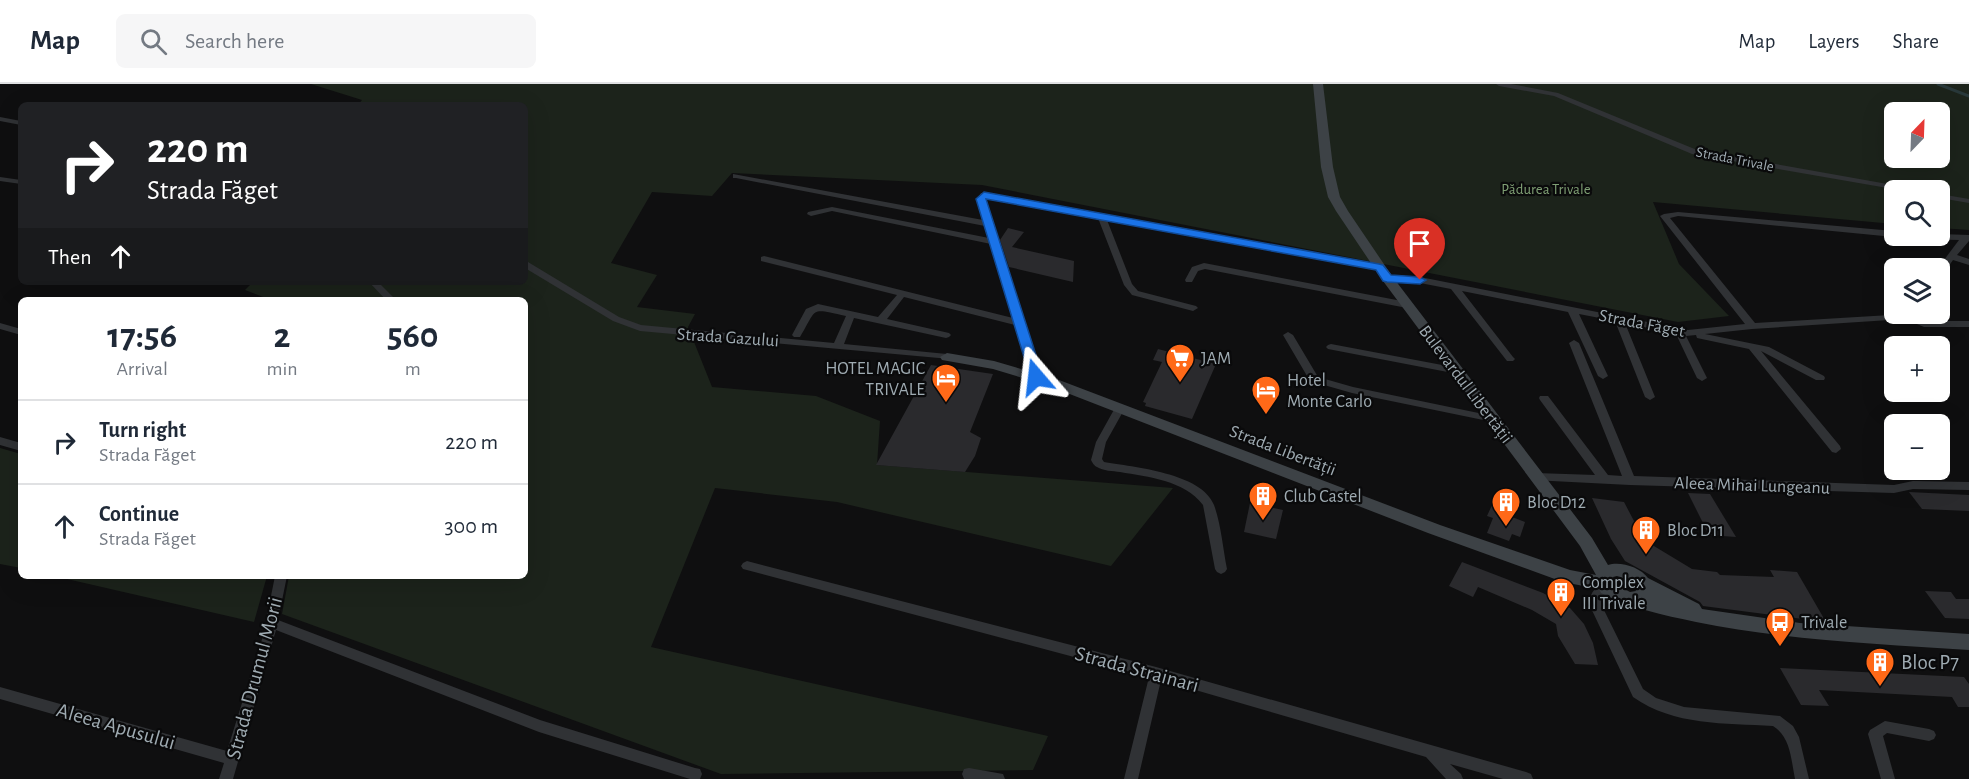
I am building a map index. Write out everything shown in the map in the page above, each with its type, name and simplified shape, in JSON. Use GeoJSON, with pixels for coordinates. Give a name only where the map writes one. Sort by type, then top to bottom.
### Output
{"type":"FeatureCollection","features":[{"type":"Feature","properties":{"kind":"main road","name":"Bulevardul Libertății"},"geometry":{"type":"LineString","coordinates":[[1318,84],[1325,156],[1335,196],[1383,273],[1586,542],[1605,582]]}},
{"type":"Feature","properties":{"kind":"main road","name":"Strada Libertății"},"geometry":{"type":"LineString","coordinates":[[947,357],[994,365],[1036,377],[1533,565],[1580,580],[1605,582]]}},
{"type":"Feature","properties":{"kind":"main road","name":"Bulevardul Libertății"},"geometry":{"type":"LineString","coordinates":[[1586,542],[1643,582]]}},
{"type":"Feature","properties":{"kind":"main road"},"geometry":{"type":"LineString","coordinates":[[1624,570],[1611,569],[1605,582],[1620,597],[1717,620],[1814,633],[1969,642]]}},
{"type":"Feature","properties":{"kind":"main road"},"geometry":{"type":"LineString","coordinates":[[1635,600],[1644,596],[1643,582]]}},
{"type":"Feature","properties":{"kind":"main road"},"geometry":{"type":"LineString","coordinates":[[1643,582],[1717,620]]}},
{"type":"Feature","properties":{"kind":"street","name":"Strada Trivale"},"geometry":{"type":"LineString","coordinates":[[1499,84],[1556,94],[1695,152],[1884,185]]}},
{"type":"Feature","properties":{"kind":"street"},"geometry":{"type":"LineString","coordinates":[[0,119],[18,122]]}},
{"type":"Feature","properties":{"kind":"street"},"geometry":{"type":"LineString","coordinates":[[736,176],[989,224],[1036,377]]}},
{"type":"Feature","properties":{"kind":"street"},"geometry":{"type":"LineString","coordinates":[[0,179],[18,182]]}},
{"type":"Feature","properties":{"kind":"street","name":"Strada Făget"},"geometry":{"type":"LineString","coordinates":[[989,224],[981,199],[984,195],[1684,333],[1884,317]]}},
{"type":"Feature","properties":{"kind":"street"},"geometry":{"type":"LineString","coordinates":[[1950,198],[1969,201]]}},
{"type":"Feature","properties":{"kind":"street"},"geometry":{"type":"LineString","coordinates":[[811,214],[832,209],[995,242]]}},
{"type":"Feature","properties":{"kind":"street"},"geometry":{"type":"LineString","coordinates":[[1752,326],[1664,216],[1678,214],[1884,233]]}},
{"type":"Feature","properties":{"kind":"street"},"geometry":{"type":"LineString","coordinates":[[1102,217],[1128,285],[1135,293],[1193,308]]}},
{"type":"Feature","properties":{"kind":"street"},"geometry":{"type":"LineString","coordinates":[[1950,237],[1967,238]]}},
{"type":"Feature","properties":{"kind":"street"},"geometry":{"type":"LineString","coordinates":[[1967,238],[1951,256],[1969,262]]}},
{"type":"Feature","properties":{"kind":"street"},"geometry":{"type":"LineString","coordinates":[[764,259],[1020,323]]}},
{"type":"Feature","properties":{"kind":"street","name":"Strada Gazului"},"geometry":{"type":"LineString","coordinates":[[528,266],[616,318],[639,328],[680,334],[947,357]]}},
{"type":"Feature","properties":{"kind":"street"},"geometry":{"type":"LineString","coordinates":[[1189,280],[1195,268],[1204,266],[1407,304]]}},
{"type":"Feature","properties":{"kind":"street"},"geometry":{"type":"LineString","coordinates":[[376,285],[388,297]]}},
{"type":"Feature","properties":{"kind":"street"},"geometry":{"type":"LineString","coordinates":[[1454,287],[1510,359]]}},
{"type":"Feature","properties":{"kind":"street"},"geometry":{"type":"LineString","coordinates":[[881,320],[902,294]]}},
{"type":"Feature","properties":{"kind":"street"},"geometry":{"type":"LineString","coordinates":[[797,334],[813,308],[825,308],[946,334]]}},
{"type":"Feature","properties":{"kind":"street"},"geometry":{"type":"LineString","coordinates":[[1572,310],[1603,376]]}},
{"type":"Feature","properties":{"kind":"street"},"geometry":{"type":"LineString","coordinates":[[838,346],[851,314]]}},
{"type":"Feature","properties":{"kind":"street"},"geometry":{"type":"LineString","coordinates":[[1619,320],[1650,397]]}},
{"type":"Feature","properties":{"kind":"street","name":"Strada Făget"},"geometry":{"type":"LineString","coordinates":[[1950,324],[1969,324]]}},
{"type":"Feature","properties":{"kind":"street"},"geometry":{"type":"LineString","coordinates":[[0,326],[18,331]]}},
{"type":"Feature","properties":{"kind":"street"},"geometry":{"type":"LineString","coordinates":[[1684,333],[1778,353],[1820,378]]}},
{"type":"Feature","properties":{"kind":"street"},"geometry":{"type":"LineString","coordinates":[[1684,333],[1702,378]]}},
{"type":"Feature","properties":{"kind":"street"},"geometry":{"type":"LineString","coordinates":[[1288,335],[1314,379],[1352,390],[1493,419]]}},
{"type":"Feature","properties":{"kind":"street"},"geometry":{"type":"LineString","coordinates":[[1574,343],[1630,481]]}},
{"type":"Feature","properties":{"kind":"street"},"geometry":{"type":"LineString","coordinates":[[1752,346],[1836,449]]}},
{"type":"Feature","properties":{"kind":"street"},"geometry":{"type":"LineString","coordinates":[[1331,347],[1458,371]]}},
{"type":"Feature","properties":{"kind":"street"},"geometry":{"type":"LineString","coordinates":[[1544,398],[1605,480]]}},
{"type":"Feature","properties":{"kind":"street"},"geometry":{"type":"LineString","coordinates":[[1120,408],[1101,442],[1096,460],[1101,465],[1182,483],[1204,495],[1208,504],[1221,569]]}},
{"type":"Feature","properties":{"kind":"street"},"geometry":{"type":"LineString","coordinates":[[0,441],[18,446]]}},
{"type":"Feature","properties":{"kind":"street","name":"Aleea Mihai Lungeanu"},"geometry":{"type":"LineString","coordinates":[[1536,477],[1894,489],[1912,485],[1969,486]]}},
{"type":"Feature","properties":{"kind":"street","name":"Strada Strainari"},"geometry":{"type":"LineString","coordinates":[[747,567],[1156,673],[1526,779]]}},
{"type":"Feature","properties":{"kind":"street","name":"Strada Drumul Morii"},"geometry":{"type":"LineString","coordinates":[[226,779],[272,623],[279,579]]}},
{"type":"Feature","properties":{"kind":"street"},"geometry":{"type":"LineString","coordinates":[[1605,582],[1596,595],[1596,606],[1638,693],[1647,701],[1667,710],[1775,720],[1785,725],[1792,734],[1802,779]]}},
{"type":"Feature","properties":{"kind":"street"},"geometry":{"type":"LineString","coordinates":[[272,623],[539,726],[695,774]]}},
{"type":"Feature","properties":{"kind":"street"},"geometry":{"type":"LineString","coordinates":[[1131,779],[1156,673]]}},
{"type":"Feature","properties":{"kind":"street","name":"Aleea Apusului"},"geometry":{"type":"LineString","coordinates":[[0,693],[232,759]]}},
{"type":"Feature","properties":{"kind":"street"},"geometry":{"type":"LineString","coordinates":[[1888,779],[1875,734],[1885,727],[1929,735]]}},
{"type":"Feature","properties":{"kind":"street"},"geometry":{"type":"LineString","coordinates":[[1430,752],[1456,779]]}},
{"type":"Feature","properties":{"kind":"street"},"geometry":{"type":"LineString","coordinates":[[969,774],[998,779]]}},
{"type":"Feature","properties":{"kind":"green space","name":"Pădurea Trivale"},"geometry":{"type":"Polygon","coordinates":[[[311,84],[1969,84],[1969,230],[1950,229],[1950,180],[1884,180],[1884,223],[1653,202],[1679,264],[1729,316],[1678,322],[982,185],[732,173],[712,196],[652,192],[611,263],[657,275],[637,307],[695,314],[688,327],[712,387],[816,396],[880,421],[877,465],[1173,488],[1111,566],[837,502],[715,488],[651,647],[1048,736],[1033,770],[721,774],[282,614],[288,579],[528,579],[528,297],[263,297],[245,290],[250,285],[528,285],[528,102],[360,102],[362,100],[311,84]]]}},
{"type":"Feature","properties":{"kind":"green space"},"geometry":{"type":"Polygon","coordinates":[[[0,448],[18,453],[18,567],[0,564],[0,448]]]}},
{"type":"Feature","properties":{"kind":"green space"},"geometry":{"type":"Polygon","coordinates":[[[67,579],[266,579],[254,622],[67,579]]]}},
{"type":"Feature","properties":{"kind":"building"},"geometry":{"type":"Polygon","coordinates":[[[1008,228],[1024,232],[1012,247],[1074,261],[1073,282],[1009,267],[1000,240],[1008,228]]]}},
{"type":"Feature","properties":{"kind":"building","name":"JAM"},"geometry":{"type":"Polygon","coordinates":[[[1158,349],[1216,364],[1192,419],[1145,406],[1146,403],[1143,402],[1162,362],[1153,360],[1158,349]]]}},
{"type":"Feature","properties":{"kind":"building","name":"HOTEL MAGIC TRIVALE"},"geometry":{"type":"Polygon","coordinates":[[[931,365],[993,374],[970,432],[981,438],[975,456],[965,472],[876,465],[931,365]]]}},
{"type":"Feature","properties":{"kind":"building"},"geometry":{"type":"Polygon","coordinates":[[[1909,492],[1969,495],[1969,511],[1922,509],[1909,492]]]}},
{"type":"Feature","properties":{"kind":"building"},"geometry":{"type":"Polygon","coordinates":[[[1688,493],[1710,494],[1736,537],[1709,535],[1688,493]]]}},
{"type":"Feature","properties":{"kind":"building","name":"Bloc D11"},"geometry":{"type":"Polygon","coordinates":[[[1592,498],[1624,502],[1644,540],[1692,569],[1717,572],[1720,575],[1774,577],[1770,570],[1797,572],[1826,622],[1703,606],[1700,602],[1625,561],[1611,539],[1592,498]]]}},
{"type":"Feature","properties":{"kind":"building","name":"Club Castel"},"geometry":{"type":"Polygon","coordinates":[[[1250,503],[1283,510],[1276,539],[1244,532],[1250,503]]]}},
{"type":"Feature","properties":{"kind":"building","name":"Bloc D12"},"geometry":{"type":"Polygon","coordinates":[[[1492,505],[1514,513],[1512,517],[1525,522],[1520,537],[1512,534],[1509,541],[1487,533],[1493,518],[1487,516],[1492,505]]]}},
{"type":"Feature","properties":{"kind":"building","name":"Complex III Trivale"},"geometry":{"type":"Polygon","coordinates":[[[1462,562],[1543,593],[1570,608],[1584,624],[1593,643],[1598,665],[1575,664],[1558,636],[1556,624],[1532,610],[1478,587],[1473,597],[1449,586],[1462,562]]]}},
{"type":"Feature","properties":{"kind":"building"},"geometry":{"type":"Polygon","coordinates":[[[1925,591],[1951,592],[1956,599],[1969,599],[1969,619],[1945,618],[1925,591]]]}},
{"type":"Feature","properties":{"kind":"building","name":"Bloc P7"},"geometry":{"type":"Polygon","coordinates":[[[1780,668],[1964,677],[1969,684],[1969,707],[1958,707],[1952,697],[1819,690],[1829,706],[1801,705],[1780,668]]]}},
{"type":"Feature","properties":{"kind":"waterway"},"geometry":{"type":"LineString","coordinates":[[1938,84],[1969,96]]}},
{"type":"Feature","properties":{"kind":"place","name":"JAM"},"geometry":{"type":"Point","coordinates":[1180,384]}},
{"type":"Feature","properties":{"kind":"place","name":"HOTEL MAGIC TRIVALE"},"geometry":{"type":"Point","coordinates":[946,404]}},
{"type":"Feature","properties":{"kind":"place","name":"Hotel Monte Carlo"},"geometry":{"type":"Point","coordinates":[1266,416]}},
{"type":"Feature","properties":{"kind":"place","name":"Club Castel"},"geometry":{"type":"Point","coordinates":[1263,522]}},
{"type":"Feature","properties":{"kind":"place","name":"Bloc D12"},"geometry":{"type":"Point","coordinates":[1506,528]}},
{"type":"Feature","properties":{"kind":"place","name":"Bloc D11"},"geometry":{"type":"Point","coordinates":[1646,556]}},
{"type":"Feature","properties":{"kind":"place","name":"Complex III Trivale"},"geometry":{"type":"Point","coordinates":[1561,618]}},
{"type":"Feature","properties":{"kind":"place","name":"Trivale"},"geometry":{"type":"Point","coordinates":[1780,648]}},
{"type":"Feature","properties":{"kind":"place","name":"Bloc P7"},"geometry":{"type":"Point","coordinates":[1880,688]}},
{"type":"Feature","properties":{"kind":"route"},"geometry":{"type":"LineString","coordinates":[[1036,377],[981,199],[984,195],[1379,267],[1387,278],[1420,280]]}}]}
